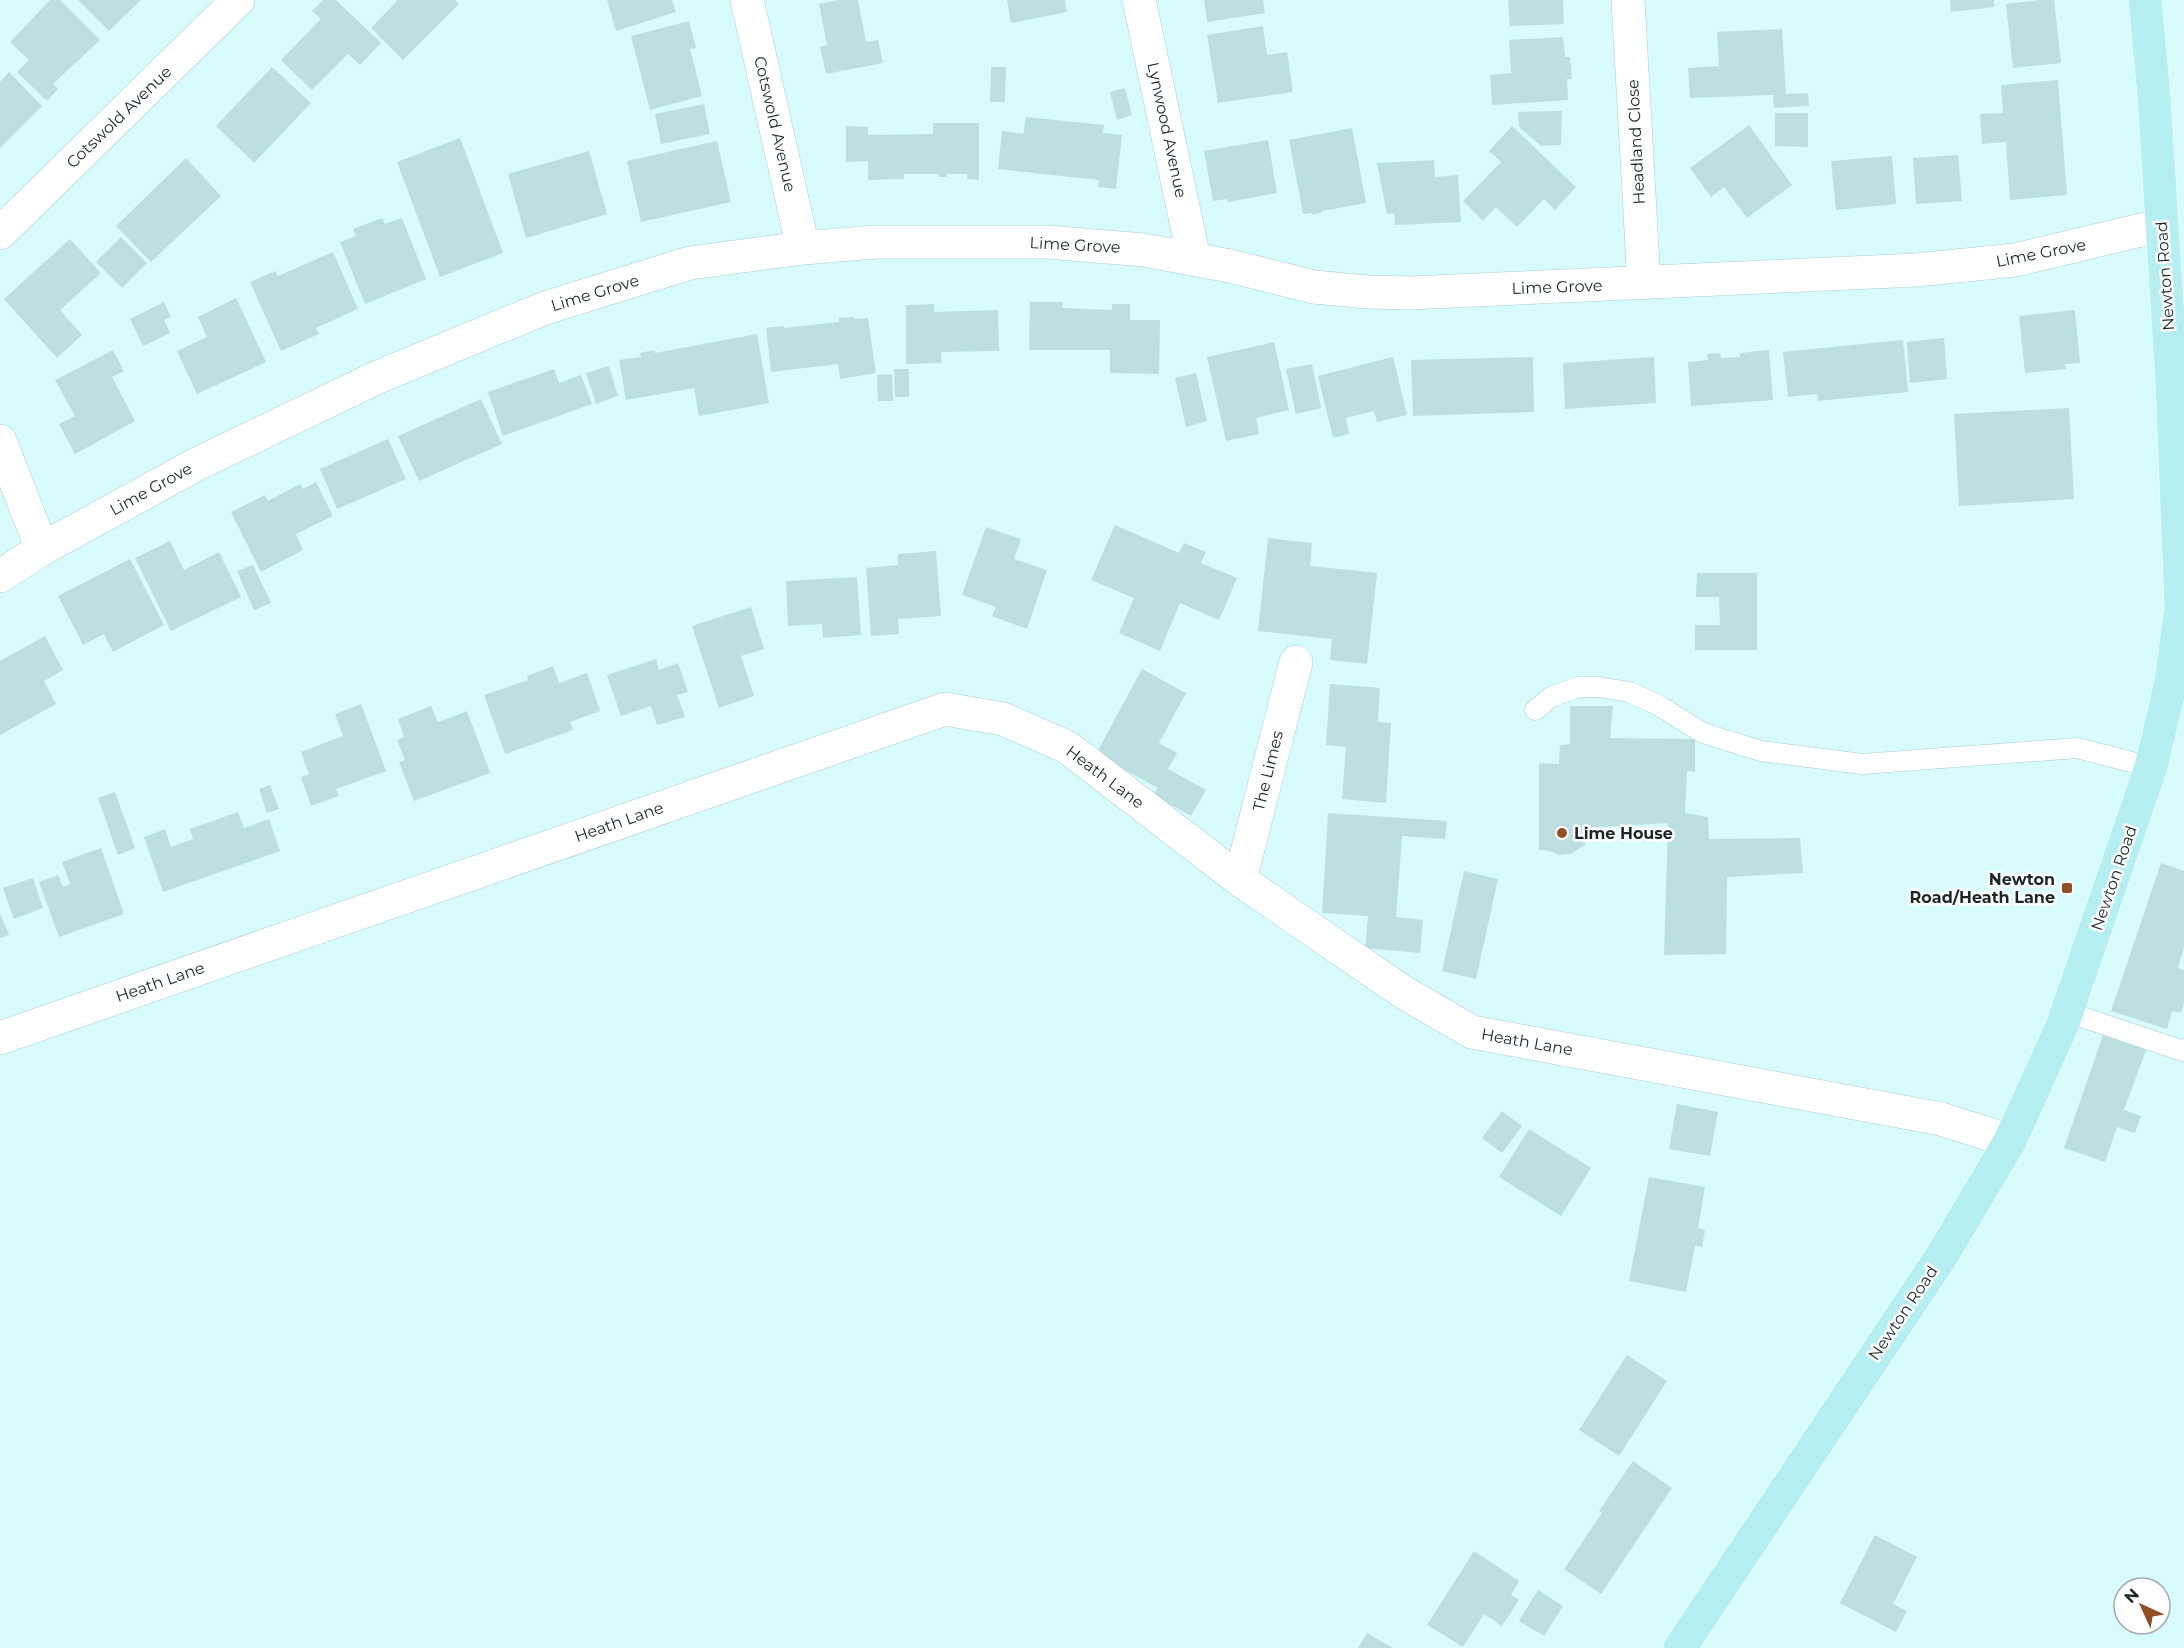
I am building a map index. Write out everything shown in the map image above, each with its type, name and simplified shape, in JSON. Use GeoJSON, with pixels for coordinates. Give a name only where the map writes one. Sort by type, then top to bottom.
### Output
{"type":"FeatureCollection","features":[{"type":"Feature","properties":{"kind":"main road","name":"Newton Road"},"geometry":{"type":"LineString","coordinates":[[1680,1648],[1941,1257],[2010,1141],[2067,1012],[2177,686],[2181,607],[2178,382],[2162,225],[2145,0]]}},
{"type":"Feature","properties":{"kind":"street","name":"Cotswold Avenue"},"geometry":{"type":"LineString","coordinates":[[0,233],[238,0]]}},
{"type":"Feature","properties":{"kind":"street","name":"Cotswold Avenue"},"geometry":{"type":"LineString","coordinates":[[747,0],[803,248]]}},
{"type":"Feature","properties":{"kind":"street","name":"Lynwood Avenue"},"geometry":{"type":"LineString","coordinates":[[1139,0],[1194,259]]}},
{"type":"Feature","properties":{"kind":"street","name":"Headland Close"},"geometry":{"type":"LineString","coordinates":[[1628,0],[1644,284]]}},
{"type":"Feature","properties":{"kind":"street","name":"Lime Grove"},"geometry":{"type":"LineString","coordinates":[[0,576],[42,549],[197,464],[378,377],[545,308],[690,263],[803,248],[875,242],[1047,242],[1144,250],[1230,266],[1314,287],[1410,293],[1917,270],[2015,261],[2162,225]]}},
{"type":"Feature","properties":{"kind":"street"},"geometry":{"type":"LineString","coordinates":[[0,441],[42,549]]}},
{"type":"Feature","properties":{"kind":"street","name":"The Limes"},"geometry":{"type":"LineString","coordinates":[[1240,880],[1296,662]]}},
{"type":"Feature","properties":{"kind":"street","name":"Heath Lane"},"geometry":{"type":"LineString","coordinates":[[0,1038],[945,709],[1003,718],[1067,747],[1240,880],[1403,992],[1472,1032],[1941,1119],[2010,1141]]}},
{"type":"Feature","properties":{"kind":"lane"},"geometry":{"type":"LineString","coordinates":[[1535,710],[1551,696],[1578,687],[1599,687],[1629,692],[1658,705],[1703,733],[1761,751],[1862,764],[2077,748],[2151,767]]}},
{"type":"Feature","properties":{"kind":"lane"},"geometry":{"type":"LineString","coordinates":[[2067,1012],[2183,1051],[2184,1049]]}},
{"type":"Feature","properties":{"kind":"building"},"geometry":{"type":"Polygon","coordinates":[[[50,0],[60,0],[100,40],[53,84],[58,89],[47,101],[17,72],[29,60],[10,42],[50,0]]]}},
{"type":"Feature","properties":{"kind":"building"},"geometry":{"type":"Polygon","coordinates":[[[78,0],[141,0],[109,31],[78,0]]]}},
{"type":"Feature","properties":{"kind":"building"},"geometry":{"type":"Polygon","coordinates":[[[323,0],[336,0],[381,43],[360,65],[348,54],[312,90],[281,60],[321,19],[312,11],[323,0]]]}},
{"type":"Feature","properties":{"kind":"building"},"geometry":{"type":"Polygon","coordinates":[[[396,0],[455,0],[459,4],[403,60],[371,28],[396,0]]]}},
{"type":"Feature","properties":{"kind":"building"},"geometry":{"type":"Polygon","coordinates":[[[607,0],[672,0],[676,12],[616,31],[607,0]]]}},
{"type":"Feature","properties":{"kind":"building"},"geometry":{"type":"Polygon","coordinates":[[[838,0],[858,0],[866,42],[878,40],[883,63],[826,74],[820,47],[827,45],[819,4],[838,0]]]}},
{"type":"Feature","properties":{"kind":"building"},"geometry":{"type":"Polygon","coordinates":[[[1007,0],[1065,0],[1067,12],[1011,23],[1007,0]]]}},
{"type":"Feature","properties":{"kind":"building"},"geometry":{"type":"Polygon","coordinates":[[[1204,0],[1263,0],[1265,13],[1207,22],[1204,0]]]}},
{"type":"Feature","properties":{"kind":"building"},"geometry":{"type":"Polygon","coordinates":[[[1508,0],[1563,0],[1564,24],[1510,26],[1508,0]]]}},
{"type":"Feature","properties":{"kind":"building"},"geometry":{"type":"Polygon","coordinates":[[[1950,0],[1994,0],[1994,7],[1951,12],[1950,0]]]}},
{"type":"Feature","properties":{"kind":"building"},"geometry":{"type":"Polygon","coordinates":[[[2054,0],[2061,63],[2013,68],[2006,4],[2054,0]]]}},
{"type":"Feature","properties":{"kind":"building"},"geometry":{"type":"Polygon","coordinates":[[[689,21],[696,48],[690,49],[702,96],[650,110],[631,36],[689,21]]]}},
{"type":"Feature","properties":{"kind":"building"},"geometry":{"type":"Polygon","coordinates":[[[1263,26],[1267,55],[1287,52],[1293,92],[1218,103],[1207,35],[1263,26]]]}},
{"type":"Feature","properties":{"kind":"building"},"geometry":{"type":"Polygon","coordinates":[[[1782,29],[1786,94],[1808,93],[1809,106],[1774,108],[1773,95],[1690,98],[1688,68],[1719,66],[1717,32],[1782,29]]]}},
{"type":"Feature","properties":{"kind":"building"},"geometry":{"type":"Polygon","coordinates":[[[1563,37],[1565,57],[1570,57],[1572,79],[1567,79],[1568,100],[1492,105],[1490,75],[1511,73],[1509,40],[1563,37]]]}},
{"type":"Feature","properties":{"kind":"building"},"geometry":{"type":"Polygon","coordinates":[[[272,67],[311,103],[254,163],[216,126],[272,67]]]}},
{"type":"Feature","properties":{"kind":"building"},"geometry":{"type":"Polygon","coordinates":[[[991,67],[1006,67],[1005,102],[990,102],[991,67]]]}},
{"type":"Feature","properties":{"kind":"building"},"geometry":{"type":"Polygon","coordinates":[[[9,72],[42,106],[0,148],[0,82],[9,72]]]}},
{"type":"Feature","properties":{"kind":"building"},"geometry":{"type":"Polygon","coordinates":[[[2058,80],[2067,195],[2010,200],[2006,142],[1982,144],[1980,114],[2003,113],[2001,85],[2058,80]]]}},
{"type":"Feature","properties":{"kind":"building"},"geometry":{"type":"Polygon","coordinates":[[[1125,88],[1132,115],[1117,120],[1110,92],[1125,88]]]}},
{"type":"Feature","properties":{"kind":"building"},"geometry":{"type":"Polygon","coordinates":[[[704,104],[710,134],[661,144],[655,114],[704,104]]]}},
{"type":"Feature","properties":{"kind":"building"},"geometry":{"type":"Polygon","coordinates":[[[1562,111],[1561,145],[1541,146],[1519,127],[1518,112],[1562,111]]]}},
{"type":"Feature","properties":{"kind":"building"},"geometry":{"type":"Polygon","coordinates":[[[1775,113],[1808,113],[1808,147],[1775,146],[1775,113]]]}},
{"type":"Feature","properties":{"kind":"building"},"geometry":{"type":"Polygon","coordinates":[[[1026,117],[1104,125],[1103,133],[1122,135],[1116,189],[1098,187],[1099,180],[998,169],[1002,131],[1023,134],[1026,117]]]}},
{"type":"Feature","properties":{"kind":"building"},"geometry":{"type":"Polygon","coordinates":[[[933,123],[979,123],[979,180],[967,179],[967,174],[947,174],[947,177],[939,177],[939,174],[904,174],[904,179],[868,180],[868,161],[846,162],[846,126],[868,127],[868,135],[933,134],[933,123]]]}},
{"type":"Feature","properties":{"kind":"building"},"geometry":{"type":"Polygon","coordinates":[[[1749,125],[1792,185],[1747,218],[1724,187],[1711,197],[1690,168],[1749,125]]]}},
{"type":"Feature","properties":{"kind":"building"},"geometry":{"type":"Polygon","coordinates":[[[1512,126],[1576,187],[1555,210],[1544,199],[1517,227],[1496,207],[1483,221],[1463,201],[1501,162],[1489,151],[1512,126]]]}},
{"type":"Feature","properties":{"kind":"building"},"geometry":{"type":"Polygon","coordinates":[[[1352,128],[1366,203],[1312,215],[1312,213],[1303,214],[1289,140],[1352,128]]]}},
{"type":"Feature","properties":{"kind":"building"},"geometry":{"type":"Polygon","coordinates":[[[460,138],[503,253],[440,277],[397,162],[460,138]]]}},
{"type":"Feature","properties":{"kind":"building"},"geometry":{"type":"Polygon","coordinates":[[[1268,140],[1277,193],[1228,202],[1227,199],[1213,201],[1204,151],[1268,140]]]}},
{"type":"Feature","properties":{"kind":"building"},"geometry":{"type":"Polygon","coordinates":[[[717,141],[731,202],[641,222],[627,161],[717,141]]]}},
{"type":"Feature","properties":{"kind":"building"},"geometry":{"type":"Polygon","coordinates":[[[589,151],[607,214],[526,238],[508,174],[589,151]]]}},
{"type":"Feature","properties":{"kind":"building"},"geometry":{"type":"Polygon","coordinates":[[[1958,155],[1962,201],[1916,204],[1913,158],[1958,155]]]}},
{"type":"Feature","properties":{"kind":"building"},"geometry":{"type":"Polygon","coordinates":[[[1892,156],[1896,204],[1836,210],[1831,161],[1892,156]]]}},
{"type":"Feature","properties":{"kind":"building"},"geometry":{"type":"Polygon","coordinates":[[[186,158],[221,196],[151,262],[116,226],[186,158]]]}},
{"type":"Feature","properties":{"kind":"building"},"geometry":{"type":"Polygon","coordinates":[[[1434,160],[1435,177],[1458,175],[1461,222],[1395,225],[1394,213],[1387,214],[1377,163],[1434,160]]]}},
{"type":"Feature","properties":{"kind":"building"},"geometry":{"type":"Polygon","coordinates":[[[382,218],[385,224],[402,218],[426,279],[365,304],[340,242],[356,236],[353,229],[382,218]]]}},
{"type":"Feature","properties":{"kind":"building"},"geometry":{"type":"Polygon","coordinates":[[[121,237],[147,263],[122,288],[96,262],[121,237]]]}},
{"type":"Feature","properties":{"kind":"building"},"geometry":{"type":"Polygon","coordinates":[[[70,239],[101,273],[60,310],[82,335],[57,358],[4,299],[70,239]]]}},
{"type":"Feature","properties":{"kind":"building"},"geometry":{"type":"Polygon","coordinates":[[[333,252],[358,309],[316,328],[319,334],[281,351],[250,282],[275,271],[278,276],[333,252]]]}},
{"type":"Feature","properties":{"kind":"building"},"geometry":{"type":"Polygon","coordinates":[[[236,298],[266,362],[197,394],[177,351],[207,337],[198,317],[236,298]]]}},
{"type":"Feature","properties":{"kind":"building"},"geometry":{"type":"Polygon","coordinates":[[[164,302],[171,317],[164,320],[170,333],[143,346],[130,319],[164,302]]]}},
{"type":"Feature","properties":{"kind":"building"},"geometry":{"type":"Polygon","coordinates":[[[1030,302],[1063,302],[1062,308],[1112,310],[1112,304],[1130,304],[1130,320],[1160,320],[1159,374],[1110,373],[1110,350],[1029,350],[1030,302]]]}},
{"type":"Feature","properties":{"kind":"building"},"geometry":{"type":"Polygon","coordinates":[[[934,304],[934,312],[998,310],[999,351],[941,352],[942,363],[906,364],[906,305],[934,304]]]}},
{"type":"Feature","properties":{"kind":"building"},"geometry":{"type":"Polygon","coordinates":[[[2075,310],[2080,363],[2065,364],[2066,369],[2025,373],[2019,316],[2075,310]]]}},
{"type":"Feature","properties":{"kind":"building"},"geometry":{"type":"Polygon","coordinates":[[[854,317],[854,319],[868,318],[876,373],[840,379],[838,364],[771,372],[766,328],[839,322],[839,318],[854,317]]]}},
{"type":"Feature","properties":{"kind":"building"},"geometry":{"type":"Polygon","coordinates":[[[757,334],[769,403],[699,416],[694,388],[626,400],[619,360],[641,357],[640,353],[654,350],[655,353],[757,334]]]}},
{"type":"Feature","properties":{"kind":"building"},"geometry":{"type":"Polygon","coordinates":[[[1944,338],[1947,379],[1910,383],[1907,342],[1944,338]]]}},
{"type":"Feature","properties":{"kind":"building"},"geometry":{"type":"Polygon","coordinates":[[[1903,340],[1908,392],[1818,401],[1817,394],[1788,397],[1783,352],[1903,340]]]}},
{"type":"Feature","properties":{"kind":"building"},"geometry":{"type":"Polygon","coordinates":[[[1274,342],[1289,410],[1256,418],[1259,434],[1226,441],[1207,357],[1274,342]]]}},
{"type":"Feature","properties":{"kind":"building"},"geometry":{"type":"Polygon","coordinates":[[[113,350],[124,371],[112,377],[135,421],[75,454],[59,424],[75,416],[55,380],[113,350]]]}},
{"type":"Feature","properties":{"kind":"building"},"geometry":{"type":"Polygon","coordinates":[[[1769,350],[1773,400],[1691,406],[1688,362],[1708,360],[1707,354],[1720,353],[1721,358],[1740,357],[1740,353],[1769,350]]]}},
{"type":"Feature","properties":{"kind":"building"},"geometry":{"type":"Polygon","coordinates":[[[1393,357],[1407,415],[1377,422],[1374,411],[1346,418],[1349,434],[1333,438],[1318,376],[1393,357]]]}},
{"type":"Feature","properties":{"kind":"building"},"geometry":{"type":"Polygon","coordinates":[[[1533,357],[1534,412],[1413,416],[1411,360],[1533,357]]]}},
{"type":"Feature","properties":{"kind":"building"},"geometry":{"type":"Polygon","coordinates":[[[1654,357],[1656,403],[1565,409],[1563,363],[1654,357]]]}},
{"type":"Feature","properties":{"kind":"building"},"geometry":{"type":"Polygon","coordinates":[[[1312,364],[1321,408],[1296,414],[1286,369],[1312,364]]]}},
{"type":"Feature","properties":{"kind":"building"},"geometry":{"type":"Polygon","coordinates":[[[609,366],[618,396],[596,404],[586,373],[609,366]]]}},
{"type":"Feature","properties":{"kind":"building"},"geometry":{"type":"Polygon","coordinates":[[[554,369],[559,383],[581,375],[592,404],[503,436],[488,392],[554,369]]]}},
{"type":"Feature","properties":{"kind":"building"},"geometry":{"type":"Polygon","coordinates":[[[894,369],[909,369],[909,397],[895,397],[894,369]]]}},
{"type":"Feature","properties":{"kind":"building"},"geometry":{"type":"Polygon","coordinates":[[[1196,373],[1207,421],[1186,427],[1175,378],[1196,373]]]}},
{"type":"Feature","properties":{"kind":"building"},"geometry":{"type":"Polygon","coordinates":[[[892,374],[893,401],[878,401],[877,375],[892,374]]]}},
{"type":"Feature","properties":{"kind":"building"},"geometry":{"type":"Polygon","coordinates":[[[481,399],[502,444],[419,481],[398,436],[481,399]]]}},
{"type":"Feature","properties":{"kind":"building"},"geometry":{"type":"Polygon","coordinates":[[[2069,408],[2074,499],[1959,506],[1954,414],[2069,408]]]}},
{"type":"Feature","properties":{"kind":"building"},"geometry":{"type":"Polygon","coordinates":[[[388,439],[406,479],[337,509],[320,469],[388,439]]]}},
{"type":"Feature","properties":{"kind":"building"},"geometry":{"type":"Polygon","coordinates":[[[316,482],[333,516],[296,534],[303,550],[261,572],[231,512],[265,495],[268,501],[300,484],[303,489],[316,482]]]}},
{"type":"Feature","properties":{"kind":"building"},"geometry":{"type":"Polygon","coordinates":[[[1115,525],[1179,553],[1184,543],[1206,552],[1201,563],[1237,578],[1219,620],[1180,603],[1160,651],[1119,633],[1134,598],[1091,580],[1115,525]]]}},
{"type":"Feature","properties":{"kind":"building"},"geometry":{"type":"Polygon","coordinates":[[[986,527],[1021,539],[1014,559],[1047,570],[1027,629],[992,616],[996,607],[962,595],[986,527]]]}},
{"type":"Feature","properties":{"kind":"building"},"geometry":{"type":"Polygon","coordinates":[[[1268,538],[1312,543],[1310,566],[1377,573],[1367,664],[1330,660],[1332,639],[1258,631],[1268,538]]]}},
{"type":"Feature","properties":{"kind":"building"},"geometry":{"type":"Polygon","coordinates":[[[170,541],[184,570],[219,552],[241,597],[171,631],[135,558],[170,541]]]}},
{"type":"Feature","properties":{"kind":"building"},"geometry":{"type":"Polygon","coordinates":[[[936,551],[941,616],[898,619],[899,634],[871,636],[866,568],[898,565],[898,554],[936,551]]]}},
{"type":"Feature","properties":{"kind":"building"},"geometry":{"type":"Polygon","coordinates":[[[130,559],[164,625],[113,652],[104,634],[83,645],[58,596],[130,559]]]}},
{"type":"Feature","properties":{"kind":"building"},"geometry":{"type":"Polygon","coordinates":[[[253,565],[271,603],[254,610],[237,571],[253,565]]]}},
{"type":"Feature","properties":{"kind":"building"},"geometry":{"type":"Polygon","coordinates":[[[1697,573],[1757,573],[1757,650],[1695,650],[1695,625],[1720,625],[1719,597],[1696,597],[1697,573]]]}},
{"type":"Feature","properties":{"kind":"building"},"geometry":{"type":"Polygon","coordinates":[[[857,577],[861,635],[823,638],[822,624],[788,626],[786,581],[857,577]]]}},
{"type":"Feature","properties":{"kind":"building"},"geometry":{"type":"Polygon","coordinates":[[[751,607],[764,649],[741,656],[754,696],[719,708],[692,626],[751,607]]]}},
{"type":"Feature","properties":{"kind":"building"},"geometry":{"type":"Polygon","coordinates":[[[45,636],[63,670],[44,681],[56,704],[0,735],[0,661],[45,636]]]}},
{"type":"Feature","properties":{"kind":"building"},"geometry":{"type":"Polygon","coordinates":[[[656,659],[659,670],[678,663],[688,692],[677,695],[685,717],[657,725],[651,706],[621,716],[607,675],[656,659]]]}},
{"type":"Feature","properties":{"kind":"building"},"geometry":{"type":"Polygon","coordinates":[[[553,666],[559,683],[587,673],[600,711],[570,722],[573,730],[505,754],[484,695],[528,680],[527,676],[553,666]]]}},
{"type":"Feature","properties":{"kind":"building"},"geometry":{"type":"Polygon","coordinates":[[[1142,669],[1186,693],[1159,743],[1177,753],[1168,769],[1206,790],[1191,816],[1153,795],[1158,788],[1096,754],[1142,669]]]}},
{"type":"Feature","properties":{"kind":"building"},"geometry":{"type":"Polygon","coordinates":[[[1330,684],[1380,688],[1378,722],[1391,723],[1386,803],[1342,799],[1346,747],[1326,745],[1330,684]]]}},
{"type":"Feature","properties":{"kind":"building"},"geometry":{"type":"Polygon","coordinates":[[[361,704],[386,771],[336,789],[339,796],[311,806],[301,777],[309,774],[301,752],[343,736],[335,714],[361,704]]]}},
{"type":"Feature","properties":{"kind":"building"},"geometry":{"type":"Polygon","coordinates":[[[431,706],[438,722],[467,711],[490,773],[414,801],[399,762],[405,760],[397,740],[404,737],[398,719],[431,706]]]}},
{"type":"Feature","properties":{"kind":"building","name":"Lime House"},"geometry":{"type":"Polygon","coordinates":[[[1570,706],[1613,706],[1610,738],[1695,739],[1695,772],[1687,771],[1685,813],[1708,817],[1709,839],[1800,838],[1803,873],[1727,877],[1726,954],[1664,955],[1668,823],[1586,828],[1585,845],[1570,854],[1559,855],[1539,850],[1539,763],[1559,764],[1560,745],[1570,744],[1570,706]]]}},
{"type":"Feature","properties":{"kind":"building"},"geometry":{"type":"Polygon","coordinates":[[[270,785],[279,809],[267,813],[259,789],[270,785]]]}},
{"type":"Feature","properties":{"kind":"building"},"geometry":{"type":"Polygon","coordinates":[[[115,792],[135,848],[118,855],[98,798],[115,792]]]}},
{"type":"Feature","properties":{"kind":"building"},"geometry":{"type":"Polygon","coordinates":[[[238,812],[244,828],[269,819],[280,851],[163,892],[144,837],[165,829],[171,847],[193,839],[190,829],[238,812]]]}},
{"type":"Feature","properties":{"kind":"building"},"geometry":{"type":"Polygon","coordinates":[[[1328,813],[1447,821],[1445,839],[1402,836],[1396,917],[1423,920],[1420,953],[1365,948],[1368,916],[1322,913],[1328,813]]]}},
{"type":"Feature","properties":{"kind":"building"},"geometry":{"type":"Polygon","coordinates":[[[101,848],[124,914],[59,937],[39,882],[58,875],[63,887],[70,884],[62,862],[101,848]]]}},
{"type":"Feature","properties":{"kind":"building"},"geometry":{"type":"Polygon","coordinates":[[[2161,863],[2184,871],[2184,947],[2178,968],[2184,970],[2184,1003],[2181,1013],[2172,1011],[2167,1029],[2111,1011],[2161,863]]]}},
{"type":"Feature","properties":{"kind":"building"},"geometry":{"type":"Polygon","coordinates":[[[1464,871],[1498,879],[1476,979],[1442,971],[1464,871]]]}},
{"type":"Feature","properties":{"kind":"building"},"geometry":{"type":"Polygon","coordinates":[[[33,878],[43,908],[14,919],[3,888],[33,878]]]}},
{"type":"Feature","properties":{"kind":"building"},"geometry":{"type":"Polygon","coordinates":[[[0,913],[9,935],[0,938],[0,913]]]}},
{"type":"Feature","properties":{"kind":"building"},"geometry":{"type":"Polygon","coordinates":[[[2103,1035],[2146,1050],[2124,1110],[2141,1116],[2135,1133],[2117,1127],[2105,1162],[2064,1148],[2103,1035]]]}},
{"type":"Feature","properties":{"kind":"building"},"geometry":{"type":"Polygon","coordinates":[[[1677,1104],[1718,1112],[1710,1156],[1669,1149],[1677,1104]]]}},
{"type":"Feature","properties":{"kind":"building"},"geometry":{"type":"Polygon","coordinates":[[[1502,1111],[1522,1126],[1502,1153],[1482,1138],[1502,1111]]]}},
{"type":"Feature","properties":{"kind":"building"},"geometry":{"type":"Polygon","coordinates":[[[1529,1129],[1591,1168],[1561,1216],[1499,1177],[1529,1129]]]}},
{"type":"Feature","properties":{"kind":"building"},"geometry":{"type":"Polygon","coordinates":[[[1649,1177],[1705,1187],[1698,1228],[1705,1230],[1702,1247],[1695,1246],[1686,1292],[1629,1281],[1649,1177]]]}},
{"type":"Feature","properties":{"kind":"building"},"geometry":{"type":"Polygon","coordinates":[[[1627,1355],[1667,1381],[1619,1456],[1579,1430],[1627,1355]]]}},
{"type":"Feature","properties":{"kind":"building"},"geometry":{"type":"Polygon","coordinates":[[[1633,1461],[1672,1488],[1601,1594],[1564,1569],[1602,1513],[1599,1511],[1633,1461]]]}},
{"type":"Feature","properties":{"kind":"building"},"geometry":{"type":"Polygon","coordinates":[[[1875,1535],[1917,1557],[1893,1604],[1907,1611],[1896,1632],[1840,1603],[1875,1535]]]}},
{"type":"Feature","properties":{"kind":"building"},"geometry":{"type":"Polygon","coordinates":[[[1474,1551],[1519,1581],[1511,1595],[1519,1600],[1502,1626],[1484,1614],[1463,1647],[1427,1625],[1474,1551]]]}},
{"type":"Feature","properties":{"kind":"building"},"geometry":{"type":"Polygon","coordinates":[[[1538,1590],[1563,1606],[1544,1636],[1519,1621],[1538,1590]]]}},
{"type":"Feature","properties":{"kind":"building"},"geometry":{"type":"Polygon","coordinates":[[[1367,1633],[1393,1648],[1358,1648],[1367,1633]]]}},
{"type":"Feature","properties":{"kind":"place","name":"Lime House"},"geometry":{"type":"Point","coordinates":[1562,833]}},
{"type":"Feature","properties":{"kind":"place","name":"Newton Road/Heath Lane"},"geometry":{"type":"Point","coordinates":[2067,888]}}]}
